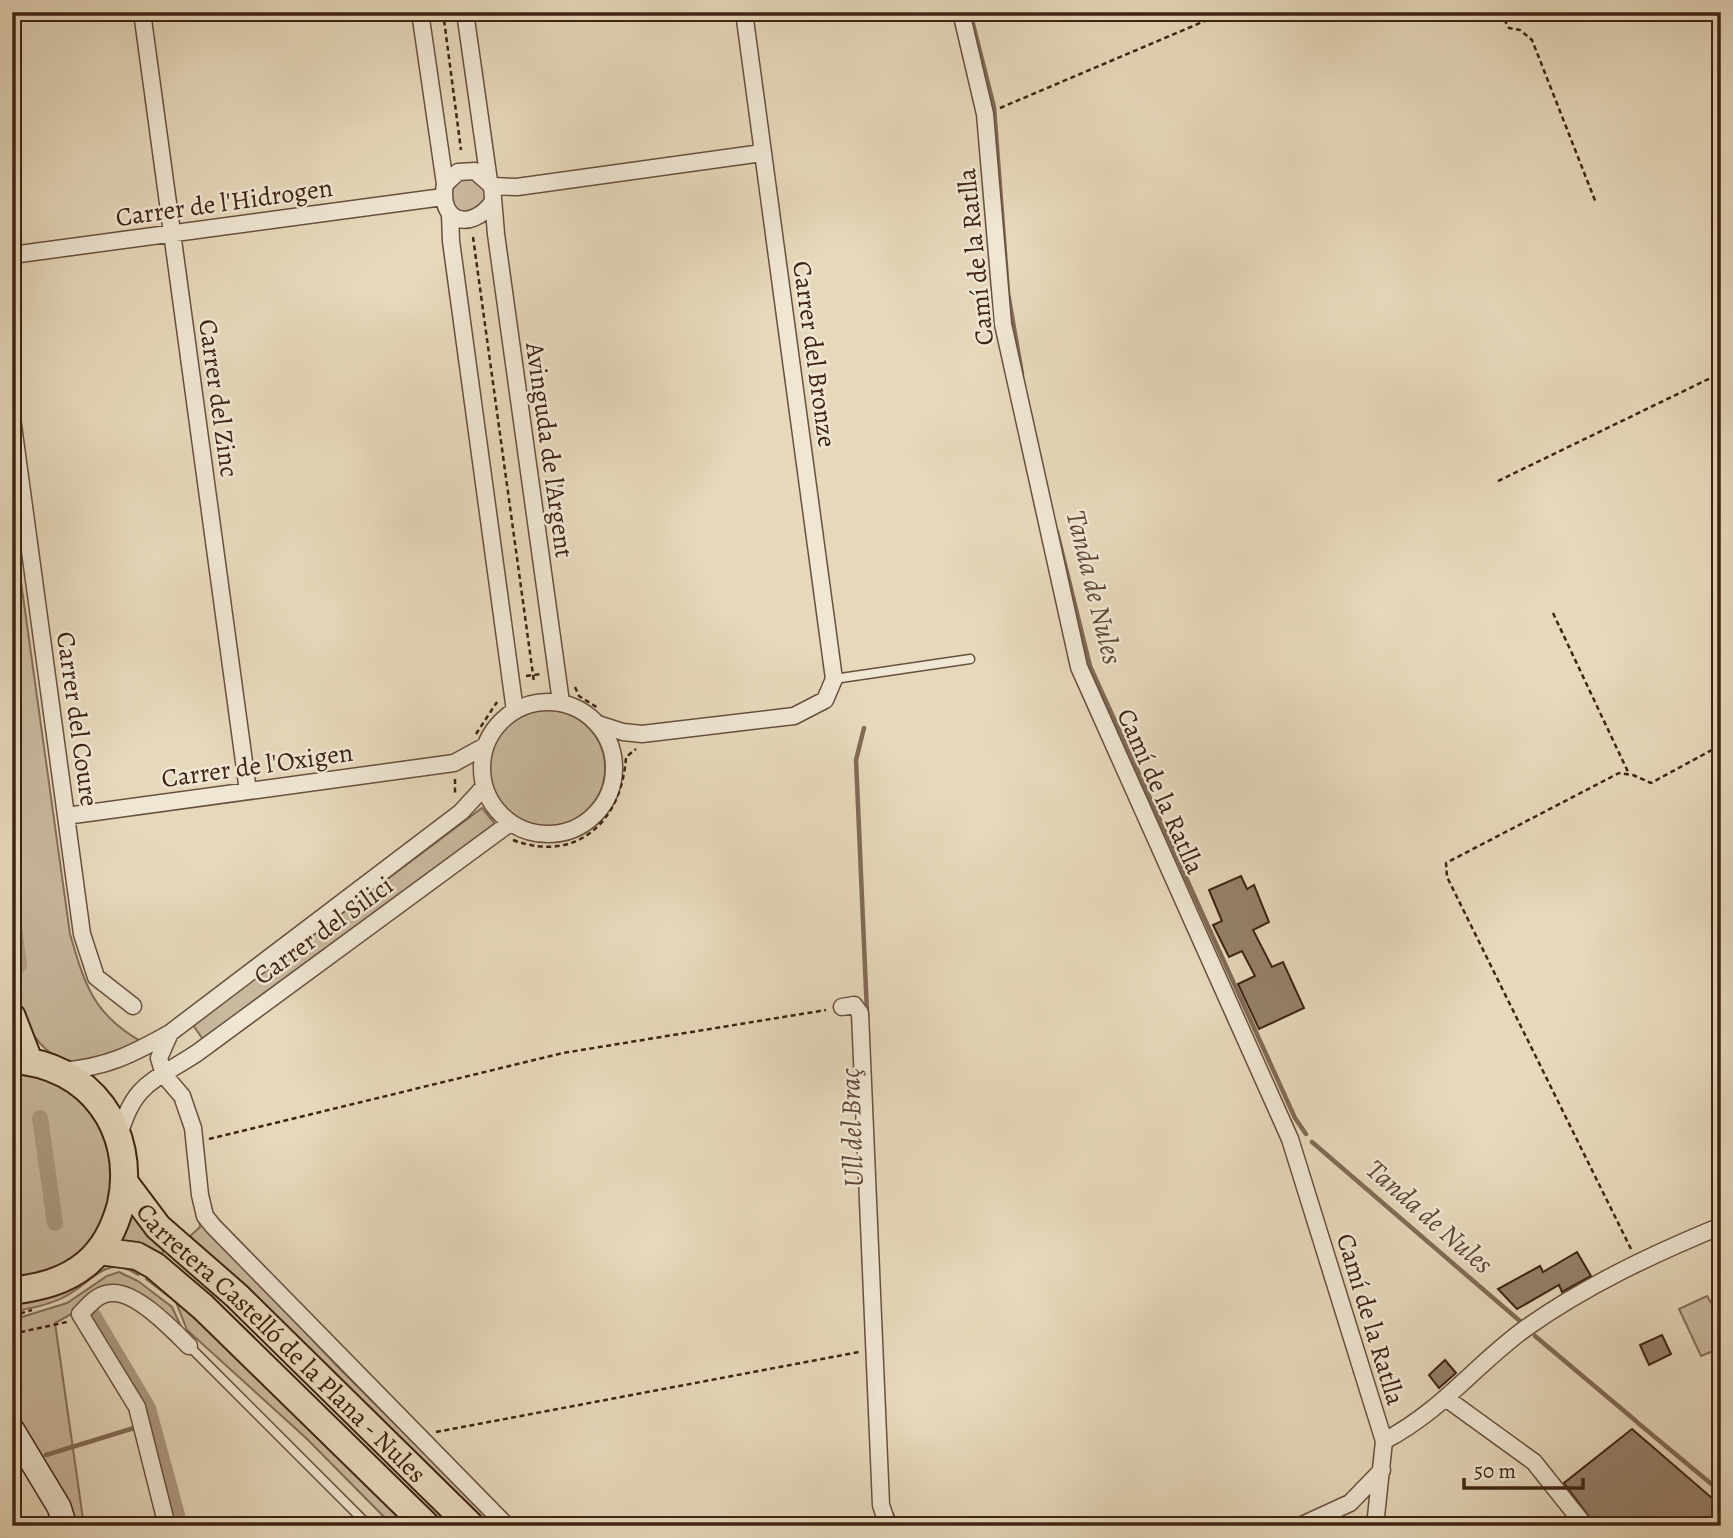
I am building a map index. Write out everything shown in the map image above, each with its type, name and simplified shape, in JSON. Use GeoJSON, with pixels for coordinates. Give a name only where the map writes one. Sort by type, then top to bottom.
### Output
{"type":"FeatureCollection","features":[{"type":"Feature","properties":{"kind":"main road"},"geometry":{"type":"LineString","coordinates":[[12,1017],[21,1060],[61,1071],[96,1098],[110,1115],[119,1136],[125,1165],[125,1183],[118,1217],[99,1251],[64,1278],[44,1286],[12,1291]]}},
{"type":"Feature","properties":{"kind":"main road","name":"Carretera Castelló de la Plana - Nules"},"geometry":{"type":"LineString","coordinates":[[125,1183],[158,1227],[237,1296],[471,1526]]}},
{"type":"Feature","properties":{"kind":"main road","name":"Carretera Castelló de la Plana - Nules"},"geometry":{"type":"LineString","coordinates":[[99,1251],[137,1256],[174,1282],[232,1335],[427,1526]]}},
{"type":"Feature","properties":{"kind":"main road"},"geometry":{"type":"LineString","coordinates":[[12,1429],[58,1520]]}},
{"type":"Feature","properties":{"kind":"street","name":"Carrer del Zinc"},"geometry":{"type":"LineString","coordinates":[[142,12],[248,791]]}},
{"type":"Feature","properties":{"kind":"street"},"geometry":{"type":"LineString","coordinates":[[420,12],[444,191],[450,214],[451,241],[514,711]]}},
{"type":"Feature","properties":{"kind":"street"},"geometry":{"type":"LineString","coordinates":[[450,214],[466,221],[482,217],[492,203],[465,12]]}},
{"type":"Feature","properties":{"kind":"street","name":"Carrer del Bronze"},"geometry":{"type":"LineString","coordinates":[[744,12],[834,679]]}},
{"type":"Feature","properties":{"kind":"street","name":"Camí de la Ratlla"},"geometry":{"type":"LineString","coordinates":[[961,12],[985,114],[1003,324],[1079,667],[1290,1139],[1384,1441]]}},
{"type":"Feature","properties":{"kind":"street"},"geometry":{"type":"LineString","coordinates":[[444,191],[458,172],[475,171],[490,183],[517,187],[762,153]]}},
{"type":"Feature","properties":{"kind":"street","name":"Carrer de l'Hidrogen"},"geometry":{"type":"LineString","coordinates":[[12,255],[172,234],[444,191]]}},
{"type":"Feature","properties":{"kind":"street","name":"Avinguda de l'Argent"},"geometry":{"type":"LineString","coordinates":[[492,203],[561,702]]}},
{"type":"Feature","properties":{"kind":"street","name":"Carrer del Coure"},"geometry":{"type":"LineString","coordinates":[[12,418],[82,934],[96,977],[133,1006]]}},
{"type":"Feature","properties":{"kind":"street"},"geometry":{"type":"LineString","coordinates":[[598,724],[613,757],[613,777],[607,799],[593,817],[574,829],[552,835],[530,833],[510,823],[494,807],[483,781],[485,746],[492,732],[514,711],[535,703],[561,702],[598,724],[623,733],[642,734],[794,716],[825,700],[834,679]]}},
{"type":"Feature","properties":{"kind":"street"},"geometry":{"type":"LineString","coordinates":[[613,757],[642,734]]}},
{"type":"Feature","properties":{"kind":"street","name":"Carrer de l'Oxigen"},"geometry":{"type":"LineString","coordinates":[[66,816],[454,763],[485,746]]}},
{"type":"Feature","properties":{"kind":"street"},"geometry":{"type":"LineString","coordinates":[[454,763],[483,781]]}},
{"type":"Feature","properties":{"kind":"street","name":"Carrer del Silici"},"geometry":{"type":"LineString","coordinates":[[61,1071],[97,1068],[124,1059],[170,1033],[461,812],[483,781]]}},
{"type":"Feature","properties":{"kind":"street","name":"Carrer del Silici"},"geometry":{"type":"LineString","coordinates":[[119,1136],[127,1107],[135,1095],[197,1053],[510,823]]}},
{"type":"Feature","properties":{"kind":"street"},"geometry":{"type":"LineString","coordinates":[[842,1007],[854,1005],[860,1013],[881,1504],[888,1526]]}},
{"type":"Feature","properties":{"kind":"street"},"geometry":{"type":"LineString","coordinates":[[170,1033],[159,1058],[164,1074],[182,1096],[196,1143],[200,1195],[205,1216],[507,1526]]}},
{"type":"Feature","properties":{"kind":"street"},"geometry":{"type":"LineString","coordinates":[[182,1096],[185,1079],[197,1053]]}},
{"type":"Feature","properties":{"kind":"street"},"geometry":{"type":"LineString","coordinates":[[1375,1526],[1384,1441],[1417,1424],[1526,1328],[1637,1261],[1721,1226]]}},
{"type":"Feature","properties":{"kind":"street"},"geometry":{"type":"LineString","coordinates":[[167,1526],[137,1408],[80,1314],[97,1297],[113,1292],[134,1300],[163,1320],[188,1346]]}},
{"type":"Feature","properties":{"kind":"street","name":"Camí de la Ratlla"},"geometry":{"type":"LineString","coordinates":[[1447,1399],[1534,1462],[1585,1526]]}},
{"type":"Feature","properties":{"kind":"street"},"geometry":{"type":"LineString","coordinates":[[1300,1526],[1350,1503],[1382,1470]]}},
{"type":"Feature","properties":{"kind":"lane"},"geometry":{"type":"LineString","coordinates":[[834,679],[970,659]]}},
{"type":"Feature","properties":{"kind":"lane"},"geometry":{"type":"LineString","coordinates":[[188,1346],[369,1526]]}},
{"type":"Feature","properties":{"kind":"path"},"geometry":{"type":"LineString","coordinates":[[443,12],[461,150]]}},
{"type":"Feature","properties":{"kind":"path"},"geometry":{"type":"LineString","coordinates":[[1001,108],[1226,12]]}},
{"type":"Feature","properties":{"kind":"path"},"geometry":{"type":"LineString","coordinates":[[1500,12],[1509,28],[1520,30],[1532,40],[1596,202]]}},
{"type":"Feature","properties":{"kind":"path"},"geometry":{"type":"LineString","coordinates":[[473,237],[534,682]]}},
{"type":"Feature","properties":{"kind":"path"},"geometry":{"type":"LineString","coordinates":[[1498,481],[1721,373]]}},
{"type":"Feature","properties":{"kind":"path"},"geometry":{"type":"LineString","coordinates":[[1553,613],[1629,774]]}},
{"type":"Feature","properties":{"kind":"path"},"geometry":{"type":"LineString","coordinates":[[1637,1261],[1447,877],[1446,863],[1619,774],[1629,774],[1651,783],[1721,745]]}},
{"type":"Feature","properties":{"kind":"path"},"geometry":{"type":"LineString","coordinates":[[196,1143],[563,1053],[842,1007]]}},
{"type":"Feature","properties":{"kind":"path"},"geometry":{"type":"LineString","coordinates":[[12,1334],[82,1317]]}},
{"type":"Feature","properties":{"kind":"path"},"geometry":{"type":"LineString","coordinates":[[419,1437],[453,1427],[873,1349]]}},
{"type":"Feature","properties":{"kind":"shaded area"},"geometry":{"type":"Polygon","coordinates":[[[467,176],[484,184],[487,202],[466,214],[455,209],[452,190],[467,176]]]}},
{"type":"Feature","properties":{"kind":"shaded area"},"geometry":{"type":"Polygon","coordinates":[[[12,517],[70,934],[94,998],[113,1022],[144,1043],[97,1062],[78,1063],[61,1059],[47,1050],[22,1015],[12,990],[12,517]]]}},
{"type":"Feature","properties":{"kind":"shaded area"},"geometry":{"type":"Polygon","coordinates":[[[547,710],[569,715],[588,727],[600,746],[605,768],[600,790],[588,809],[569,821],[547,826],[525,821],[506,809],[494,790],[489,768],[494,746],[506,727],[525,715],[547,710]]]}},
{"type":"Feature","properties":{"kind":"shaded area"},"geometry":{"type":"Polygon","coordinates":[[[482,808],[495,824],[204,1041],[193,1025],[482,808]]]}},
{"type":"Feature","properties":{"kind":"shaded area"},"geometry":{"type":"Polygon","coordinates":[[[12,1071],[44,1078],[71,1094],[92,1115],[106,1141],[113,1169],[112,1199],[102,1227],[81,1253],[57,1268],[12,1280],[12,1071]]]}},
{"type":"Feature","properties":{"kind":"shaded area"},"geometry":{"type":"Polygon","coordinates":[[[132,1206],[168,1247],[158,1257],[114,1244],[132,1206]]]}},
{"type":"Feature","properties":{"kind":"shaded area"},"geometry":{"type":"Polygon","coordinates":[[[199,1219],[340,1369],[497,1526],[485,1526],[428,1467],[187,1239],[200,1227],[199,1219]]]}},
{"type":"Feature","properties":{"kind":"shaded area"},"geometry":{"type":"Polygon","coordinates":[[[106,1262],[144,1270],[138,1275],[127,1269],[108,1268],[60,1299],[12,1312],[12,1302],[106,1262]]]}},
{"type":"Feature","properties":{"kind":"shaded area"},"geometry":{"type":"Polygon","coordinates":[[[119,1272],[138,1281],[172,1307],[184,1333],[113,1291],[55,1323],[84,1526],[73,1526],[51,1477],[12,1416],[12,1320],[67,1303],[107,1276],[119,1272]]]}},
{"type":"Feature","properties":{"kind":"shaded area"},"geometry":{"type":"Polygon","coordinates":[[[149,1274],[416,1526],[393,1526],[306,1438],[187,1330],[176,1302],[146,1279],[149,1274]]]}},
{"type":"Feature","properties":{"kind":"shaded area"},"geometry":{"type":"Polygon","coordinates":[[[1707,1296],[1721,1319],[1721,1348],[1701,1356],[1679,1309],[1707,1296]]]}},
{"type":"Feature","properties":{"kind":"building"},"geometry":{"type":"Polygon","coordinates":[[[1241,876],[1247,889],[1254,885],[1269,922],[1253,930],[1272,967],[1283,962],[1304,1008],[1259,1029],[1238,984],[1255,976],[1242,951],[1229,957],[1213,925],[1222,921],[1209,890],[1241,876]]]}},
{"type":"Feature","properties":{"kind":"building"},"geometry":{"type":"Polygon","coordinates":[[[1577,1252],[1591,1276],[1562,1292],[1559,1285],[1517,1309],[1498,1289],[1540,1266],[1543,1272],[1577,1252]]]}},
{"type":"Feature","properties":{"kind":"building"},"geometry":{"type":"Polygon","coordinates":[[[1662,1335],[1671,1354],[1649,1365],[1640,1345],[1662,1335]]]}},
{"type":"Feature","properties":{"kind":"building"},"geometry":{"type":"Polygon","coordinates":[[[1445,1360],[1456,1373],[1439,1388],[1429,1375],[1445,1360]]]}},
{"type":"Feature","properties":{"kind":"building"},"geometry":{"type":"Polygon","coordinates":[[[1632,1429],[1721,1506],[1721,1526],[1596,1526],[1564,1483],[1632,1429]]]}},
{"type":"Feature","properties":{"kind":"waterway","name":"Tanda de Nules"},"geometry":{"type":"LineString","coordinates":[[970,12],[994,107],[1008,293],[1022,374]]}},
{"type":"Feature","properties":{"kind":"waterway","name":"Tanda de Nules"},"geometry":{"type":"LineString","coordinates":[[1057,532],[1090,666],[1295,1118],[1306,1134]]}},
{"type":"Feature","properties":{"kind":"waterway","name":"Ull del Braç"},"geometry":{"type":"LineString","coordinates":[[864,728],[856,760],[867,1013]]}},
{"type":"Feature","properties":{"kind":"waterway"},"geometry":{"type":"LineString","coordinates":[[12,913],[19,965]]}},
{"type":"Feature","properties":{"kind":"waterway"},"geometry":{"type":"LineString","coordinates":[[40,1118],[55,1223]]}},
{"type":"Feature","properties":{"kind":"waterway","name":"Tanda de Nules"},"geometry":{"type":"LineString","coordinates":[[1312,1142],[1521,1322]]}},
{"type":"Feature","properties":{"kind":"waterway"},"geometry":{"type":"LineString","coordinates":[[88,1307],[148,1408],[180,1526]]}},
{"type":"Feature","properties":{"kind":"waterway"},"geometry":{"type":"LineString","coordinates":[[1535,1336],[1636,1421]]}},
{"type":"Feature","properties":{"kind":"waterway"},"geometry":{"type":"LineString","coordinates":[[1638,1423],[1721,1492]]}},
{"type":"Feature","properties":{"kind":"waterway"},"geometry":{"type":"LineString","coordinates":[[46,1455],[134,1428]]}},
{"type":"Feature","properties":{"kind":"waterway"},"geometry":{"type":"LineString","coordinates":[[12,1464],[20,1461]]}},
{"type":"Feature","properties":{"kind":"waterway","name":"Ull del Braç"},"geometry":{"type":"LineString","coordinates":[[892,1514],[897,1526]]}}]}
